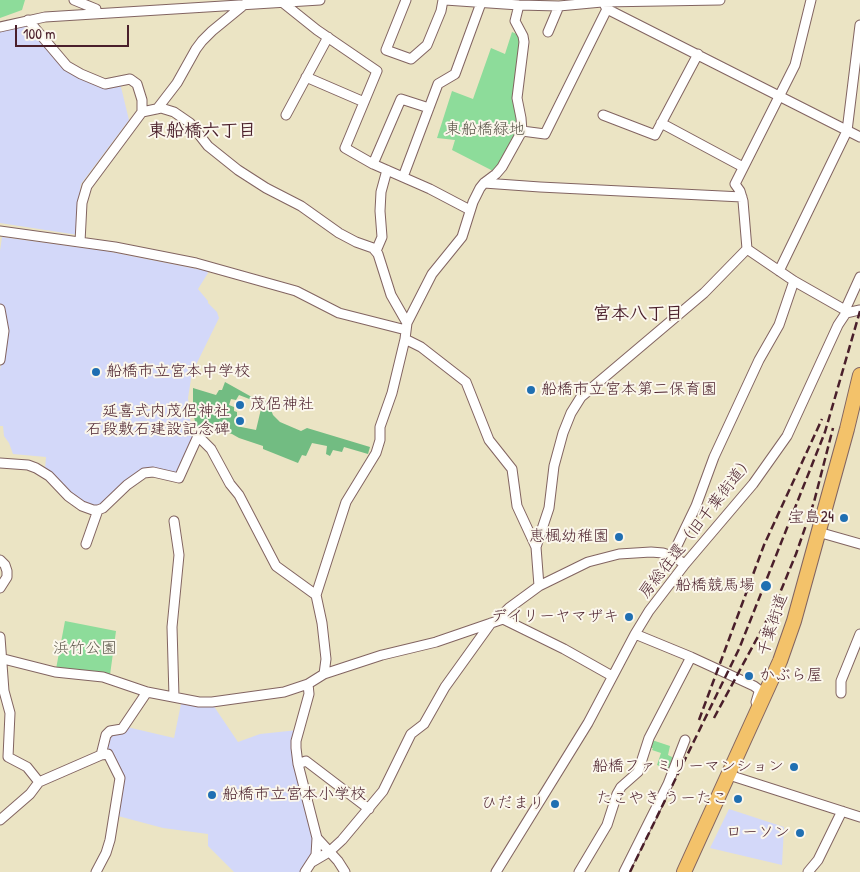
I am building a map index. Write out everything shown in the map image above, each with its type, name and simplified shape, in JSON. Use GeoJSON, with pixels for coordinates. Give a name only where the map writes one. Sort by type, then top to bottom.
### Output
{"type":"FeatureCollection","features":[{"type":"Feature","properties":{"kind":"highway","name":"千葉街道"},"geometry":{"type":"LineString","coordinates":[[684,872],[773,678],[794,621],[860,376]]}},
{"type":"Feature","properties":{"kind":"highway"},"geometry":{"type":"LineString","coordinates":[[848,424],[860,414]]}},
{"type":"Feature","properties":{"kind":"street"},"geometry":{"type":"LineString","coordinates":[[74,0],[96,9],[96,13]]}},
{"type":"Feature","properties":{"kind":"street"},"geometry":{"type":"LineString","coordinates":[[170,10],[171,0]]}},
{"type":"Feature","properties":{"kind":"street"},"geometry":{"type":"LineString","coordinates":[[0,27],[45,17],[320,0]]}},
{"type":"Feature","properties":{"kind":"street"},"geometry":{"type":"LineString","coordinates":[[406,0],[386,50],[411,59],[427,45],[444,0],[559,6],[720,0]]}},
{"type":"Feature","properties":{"kind":"street"},"geometry":{"type":"LineString","coordinates":[[536,547],[549,508],[554,466],[570,412],[581,397],[704,293],[747,249],[742,197],[735,184],[795,65],[812,0]]}},
{"type":"Feature","properties":{"kind":"street"},"geometry":{"type":"LineString","coordinates":[[282,2],[377,71],[345,148],[373,164],[430,189],[470,210]]}},
{"type":"Feature","properties":{"kind":"street"},"geometry":{"type":"LineString","coordinates":[[403,177],[438,84],[455,74],[481,3]]}},
{"type":"Feature","properties":{"kind":"street"},"geometry":{"type":"LineString","coordinates":[[157,109],[177,83],[199,45],[212,31],[245,4]]}},
{"type":"Feature","properties":{"kind":"street"},"geometry":{"type":"LineString","coordinates":[[604,4],[860,137]]}},
{"type":"Feature","properties":{"kind":"street"},"geometry":{"type":"LineString","coordinates":[[522,131],[545,134],[604,4]]}},
{"type":"Feature","properties":{"kind":"street"},"geometry":{"type":"LineString","coordinates":[[324,674],[326,659],[316,595],[346,502],[376,453],[380,440],[380,427],[392,393],[406,331],[432,274],[462,237],[470,210],[480,188],[502,166],[522,131],[517,98],[524,36],[515,20],[519,5]]}},
{"type":"Feature","properties":{"kind":"street"},"geometry":{"type":"LineString","coordinates":[[548,32],[559,6]]}},
{"type":"Feature","properties":{"kind":"street"},"geometry":{"type":"LineString","coordinates":[[28,20],[67,66],[105,84],[130,79],[137,84],[142,100],[142,112],[87,186],[82,204],[80,242]]}},
{"type":"Feature","properties":{"kind":"street"},"geometry":{"type":"LineString","coordinates":[[779,270],[847,131],[860,25]]}},
{"type":"Feature","properties":{"kind":"street"},"geometry":{"type":"LineString","coordinates":[[286,115],[328,37]]}},
{"type":"Feature","properties":{"kind":"street"},"geometry":{"type":"LineString","coordinates":[[603,115],[655,135],[698,54]]}},
{"type":"Feature","properties":{"kind":"street"},"geometry":{"type":"LineString","coordinates":[[306,76],[364,102]]}},
{"type":"Feature","properties":{"kind":"street"},"geometry":{"type":"LineString","coordinates":[[373,164],[401,99],[430,108]]}},
{"type":"Feature","properties":{"kind":"street"},"geometry":{"type":"LineString","coordinates":[[142,112],[161,108],[174,112],[190,123],[208,146],[238,170],[266,188],[300,206],[339,233],[376,250],[391,295],[406,331],[421,347],[466,382],[489,440],[512,469],[517,506],[536,547],[539,586]]}},
{"type":"Feature","properties":{"kind":"street"},"geometry":{"type":"LineString","coordinates":[[661,123],[743,167]]}},
{"type":"Feature","properties":{"kind":"street"},"geometry":{"type":"LineString","coordinates":[[376,250],[382,236],[380,192],[387,170]]}},
{"type":"Feature","properties":{"kind":"street"},"geometry":{"type":"LineString","coordinates":[[484,182],[540,187],[742,197]]}},
{"type":"Feature","properties":{"kind":"street"},"geometry":{"type":"LineString","coordinates":[[0,231],[148,253],[196,263],[296,291],[339,312],[406,331]]}},
{"type":"Feature","properties":{"kind":"street"},"geometry":{"type":"LineString","coordinates":[[747,249],[794,281],[845,312],[860,310]]}},
{"type":"Feature","properties":{"kind":"street","name":"房総往還（旧千葉街道）"},"geometry":{"type":"LineString","coordinates":[[496,872],[574,746],[635,634],[665,590],[741,498],[787,436],[860,277]]}},
{"type":"Feature","properties":{"kind":"street"},"geometry":{"type":"LineString","coordinates":[[672,556],[696,506],[714,457],[759,360],[779,325],[794,281]]}},
{"type":"Feature","properties":{"kind":"street"},"geometry":{"type":"LineString","coordinates":[[0,309],[4,331],[0,360]]}},
{"type":"Feature","properties":{"kind":"street"},"geometry":{"type":"LineString","coordinates":[[0,463],[28,464],[49,476],[68,496],[82,506],[98,510],[103,508],[127,485],[144,474],[153,472],[179,478],[198,436],[211,449],[230,484],[239,495],[276,566],[316,595]]}},
{"type":"Feature","properties":{"kind":"street"},"geometry":{"type":"LineString","coordinates":[[86,544],[98,510]]}},
{"type":"Feature","properties":{"kind":"street"},"geometry":{"type":"LineString","coordinates":[[174,520],[179,555],[172,627],[174,697]]}},
{"type":"Feature","properties":{"kind":"street"},"geometry":{"type":"LineString","coordinates":[[818,532],[860,544]]}},
{"type":"Feature","properties":{"kind":"street"},"geometry":{"type":"LineString","coordinates":[[312,862],[329,852],[342,840],[384,790],[411,734],[424,724],[445,687],[495,621],[509,608],[539,586],[588,562],[606,557],[651,552],[664,553],[685,564]]}},
{"type":"Feature","properties":{"kind":"street"},"geometry":{"type":"LineString","coordinates":[[0,560],[5,565],[7,577],[0,588]]}},
{"type":"Feature","properties":{"kind":"street"},"geometry":{"type":"LineString","coordinates":[[1,659],[55,672],[103,677],[148,692],[199,702],[212,702],[284,692],[308,684],[324,674],[436,642],[495,621],[507,620],[612,676]]}},
{"type":"Feature","properties":{"kind":"street"},"geometry":{"type":"LineString","coordinates":[[635,634],[691,657],[758,689],[759,696],[746,724],[748,730]]}},
{"type":"Feature","properties":{"kind":"street"},"geometry":{"type":"LineString","coordinates":[[841,693],[841,681],[860,634]]}},
{"type":"Feature","properties":{"kind":"street"},"geometry":{"type":"LineString","coordinates":[[0,638],[4,691],[10,713],[8,757],[27,767],[39,782]]}},
{"type":"Feature","properties":{"kind":"street"},"geometry":{"type":"LineString","coordinates":[[579,872],[607,825],[621,787],[638,772],[648,738],[691,657]]}},
{"type":"Feature","properties":{"kind":"street"},"geometry":{"type":"LineString","coordinates":[[305,872],[316,855],[318,838],[298,764],[296,742],[309,694],[308,684]]}},
{"type":"Feature","properties":{"kind":"street"},"geometry":{"type":"LineString","coordinates":[[101,755],[106,735],[110,731],[122,729],[148,692]]}},
{"type":"Feature","properties":{"kind":"street"},"geometry":{"type":"LineString","coordinates":[[624,872],[675,769],[685,740]]}},
{"type":"Feature","properties":{"kind":"street"},"geometry":{"type":"LineString","coordinates":[[671,748],[680,752]]}},
{"type":"Feature","properties":{"kind":"street"},"geometry":{"type":"LineString","coordinates":[[0,820],[30,794],[39,782],[101,755],[108,754],[120,778],[110,840],[106,853],[96,872]]}},
{"type":"Feature","properties":{"kind":"street"},"geometry":{"type":"LineString","coordinates":[[298,764],[306,761],[369,809]]}},
{"type":"Feature","properties":{"kind":"street"},"geometry":{"type":"LineString","coordinates":[[729,775],[860,817]]}},
{"type":"Feature","properties":{"kind":"street"},"geometry":{"type":"LineString","coordinates":[[808,872],[818,860],[842,811]]}},
{"type":"Feature","properties":{"kind":"street"},"geometry":{"type":"LineString","coordinates":[[318,838],[345,872]]}},
{"type":"Feature","properties":{"kind":"shaded area"},"geometry":{"type":"Polygon","coordinates":[[[28,25],[78,75],[120,83],[129,120],[81,184],[78,205],[78,235],[0,223],[0,31],[28,25]]]}},
{"type":"Feature","properties":{"kind":"shaded area","name":"船橋市立宮本中学校"},"geometry":{"type":"Polygon","coordinates":[[[2,237],[106,251],[207,271],[208,273],[198,289],[217,312],[219,318],[192,373],[188,398],[191,427],[195,436],[176,474],[154,469],[97,507],[83,504],[45,469],[46,457],[13,454],[4,436],[3,426],[0,426],[0,370],[5,343],[0,305],[0,251],[2,237]]]}},
{"type":"Feature","properties":{"kind":"shaded area","name":"船橋市立宮本小学校"},"geometry":{"type":"Polygon","coordinates":[[[181,704],[213,705],[238,742],[260,734],[298,730],[294,740],[315,838],[313,853],[301,872],[234,872],[208,846],[208,834],[163,828],[118,816],[116,812],[121,777],[104,750],[109,737],[122,732],[127,727],[174,738],[181,704]]]}},
{"type":"Feature","properties":{"kind":"shaded area"},"geometry":{"type":"Polygon","coordinates":[[[729,809],[784,827],[782,865],[710,848],[729,809]]]}},
{"type":"Feature","properties":{"kind":"green space"},"geometry":{"type":"Polygon","coordinates":[[[0,0],[25,0],[22,10],[0,18],[0,0]]]}},
{"type":"Feature","properties":{"kind":"green space","name":"東船橋緑地"},"geometry":{"type":"Polygon","coordinates":[[[512,32],[521,36],[519,130],[495,172],[452,150],[455,140],[437,138],[452,91],[473,99],[491,48],[505,54],[512,32]]]}},
{"type":"Feature","properties":{"kind":"green space"},"geometry":{"type":"Polygon","coordinates":[[[225,382],[250,396],[268,402],[273,415],[280,422],[301,431],[307,428],[370,447],[368,454],[344,447],[342,452],[333,450],[330,456],[326,454],[327,446],[312,443],[306,456],[302,455],[298,463],[263,449],[263,446],[212,428],[205,437],[196,426],[193,412],[193,388],[216,395],[219,390],[222,390],[225,382]],[[239,395],[236,400],[231,399],[229,405],[234,407],[234,411],[237,412],[237,418],[241,427],[256,430],[261,409],[252,400],[239,395]]]}},
{"type":"Feature","properties":{"kind":"green space","name":"浜竹公園"},"geometry":{"type":"Polygon","coordinates":[[[65,621],[116,631],[110,675],[56,669],[65,621]]]}},
{"type":"Feature","properties":{"kind":"green space"},"geometry":{"type":"Polygon","coordinates":[[[652,740],[670,746],[668,755],[674,758],[670,770],[657,765],[661,753],[650,748],[652,740]]]}},
{"type":"Feature","properties":{"kind":"railway"},"geometry":{"type":"LineString","coordinates":[[630,872],[739,649],[825,432],[860,311]]}},
{"type":"Feature","properties":{"kind":"railway"},"geometry":{"type":"LineString","coordinates":[[699,720],[764,545],[822,419]]}},
{"type":"Feature","properties":{"kind":"railway"},"geometry":{"type":"LineString","coordinates":[[714,718],[775,605],[796,554],[814,502],[833,428]]}},
{"type":"Feature","properties":{"kind":"place","name":"船橋市立宮本中学校"},"geometry":{"type":"Point","coordinates":[96,372]}},
{"type":"Feature","properties":{"kind":"place","name":"船橋市立宮本第二保育園"},"geometry":{"type":"Point","coordinates":[531,390]}},
{"type":"Feature","properties":{"kind":"place","name":"茂侶神社"},"geometry":{"type":"Point","coordinates":[240,405]}},
{"type":"Feature","properties":{"kind":"place","name":"延喜式内茂侶神社 石段敷石建設記念碑"},"geometry":{"type":"Point","coordinates":[240,421]}},
{"type":"Feature","properties":{"kind":"place","name":"宝島24"},"geometry":{"type":"Point","coordinates":[844,518]}},
{"type":"Feature","properties":{"kind":"place","name":"恵楓幼稚園"},"geometry":{"type":"Point","coordinates":[619,537]}},
{"type":"Feature","properties":{"kind":"place","name":"船橋競馬場"},"geometry":{"type":"Point","coordinates":[766,586]}},
{"type":"Feature","properties":{"kind":"place","name":"デイリーヤマザキ"},"geometry":{"type":"Point","coordinates":[629,617]}},
{"type":"Feature","properties":{"kind":"place","name":"かぶら屋"},"geometry":{"type":"Point","coordinates":[749,676]}},
{"type":"Feature","properties":{"kind":"place","name":"船橋ファミリーマンション"},"geometry":{"type":"Point","coordinates":[794,767]}},
{"type":"Feature","properties":{"kind":"place","name":"船橋市立宮本小学校"},"geometry":{"type":"Point","coordinates":[212,795]}},
{"type":"Feature","properties":{"kind":"place","name":"たこやき うーたこ"},"geometry":{"type":"Point","coordinates":[738,799]}},
{"type":"Feature","properties":{"kind":"place","name":"ひだまり"},"geometry":{"type":"Point","coordinates":[555,804]}},
{"type":"Feature","properties":{"kind":"place","name":"ローソン"},"geometry":{"type":"Point","coordinates":[800,833]}},
{"type":"Feature","properties":{"kind":"district","name":"東船橋六丁目"},"geometry":{"type":"Point","coordinates":[202,131]}},
{"type":"Feature","properties":{"kind":"district","name":"宮本八丁目"},"geometry":{"type":"Point","coordinates":[638,314]}}]}
